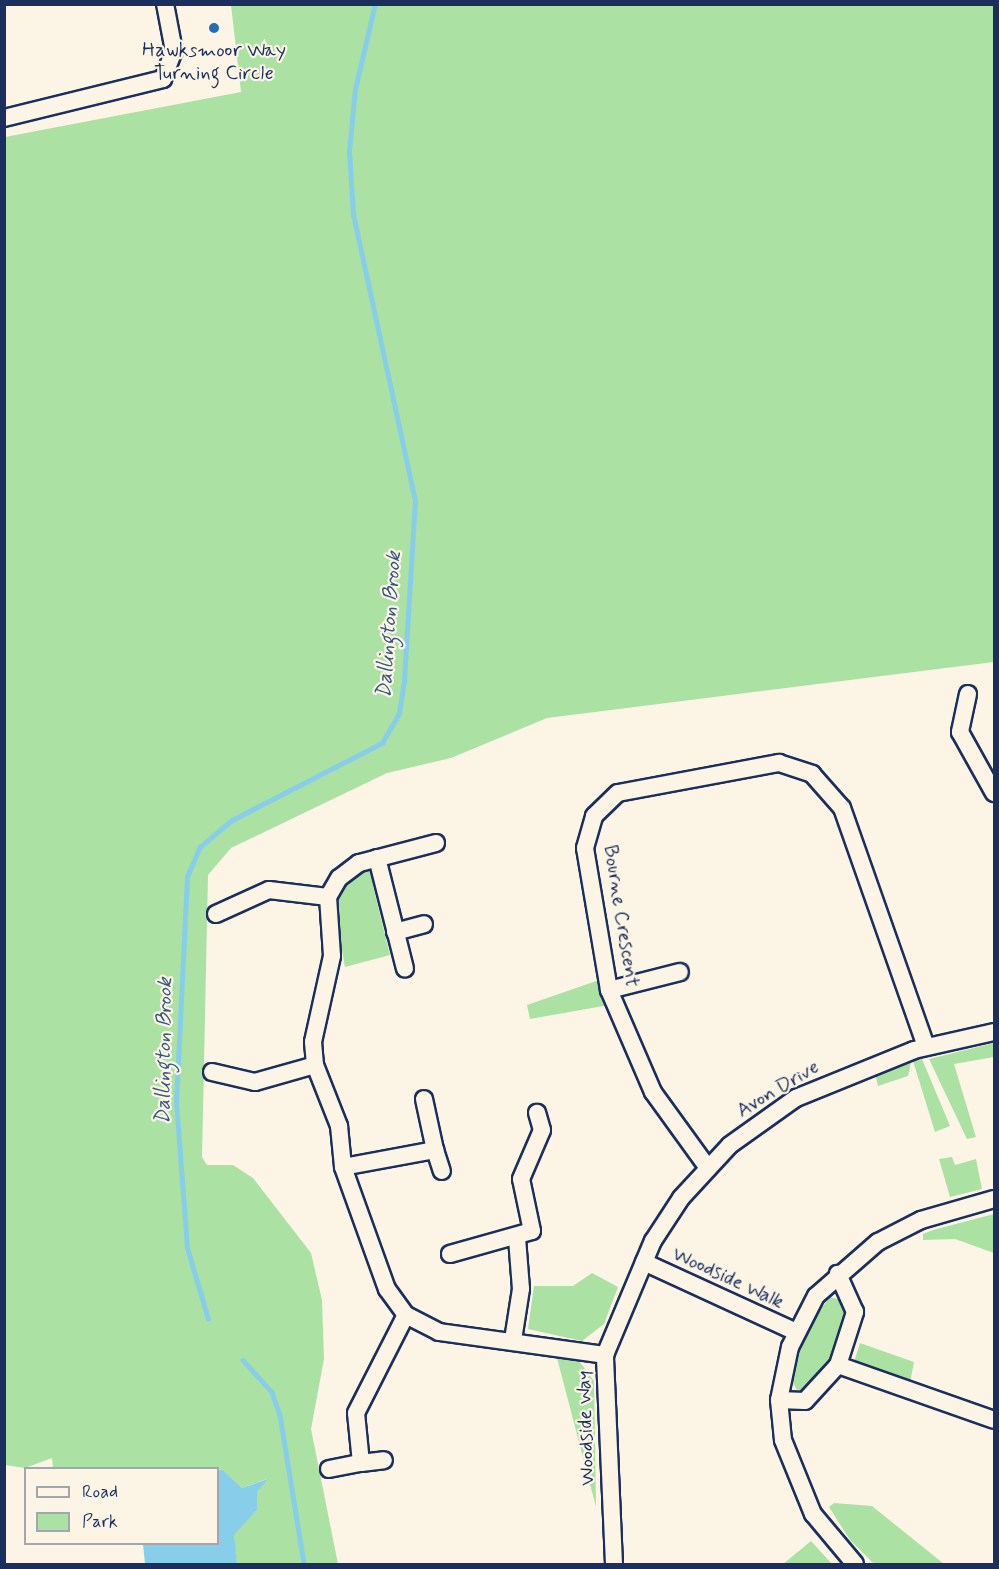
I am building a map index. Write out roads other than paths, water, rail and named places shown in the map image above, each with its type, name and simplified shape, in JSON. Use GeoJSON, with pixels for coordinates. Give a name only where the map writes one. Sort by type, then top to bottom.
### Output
{"type":"FeatureCollection","features":[{"type":"Feature","properties":{"kind":"street"},"geometry":{"type":"LineString","coordinates":[[4,118],[163,79],[174,51],[165,4]]}},
{"type":"Feature","properties":{"kind":"street"},"geometry":{"type":"LineString","coordinates":[[968,694],[960,732],[994,793]]}},
{"type":"Feature","properties":{"kind":"street","name":"Bourne Crescent"},"geometry":{"type":"LineString","coordinates":[[708,1168],[653,1092],[609,990],[585,848],[594,816],[618,792],[779,763],[812,774],[842,808],[926,1047]]}},
{"type":"Feature","properties":{"kind":"street"},"geometry":{"type":"LineString","coordinates":[[436,843],[377,858],[339,878],[327,897],[332,956],[318,1006],[315,1065],[339,1126],[343,1167],[387,1289],[406,1315],[439,1332],[513,1340],[605,1355]]}},
{"type":"Feature","properties":{"kind":"street"},"geometry":{"type":"LineString","coordinates":[[377,858],[405,969]]}},
{"type":"Feature","properties":{"kind":"street"},"geometry":{"type":"LineString","coordinates":[[216,914],[269,890],[327,897]]}},
{"type":"Feature","properties":{"kind":"street"},"geometry":{"type":"LineString","coordinates":[[395,932],[423,924]]}},
{"type":"Feature","properties":{"kind":"street"},"geometry":{"type":"LineString","coordinates":[[609,990],[680,972]]}},
{"type":"Feature","properties":{"kind":"street","name":"Avon Drive"},"geometry":{"type":"LineString","coordinates":[[644,1262],[681,1198],[708,1168],[753,1126],[796,1098],[854,1070],[926,1047],[993,1031]]}},
{"type":"Feature","properties":{"kind":"street"},"geometry":{"type":"LineString","coordinates":[[213,1072],[255,1082],[315,1065]]}},
{"type":"Feature","properties":{"kind":"street"},"geometry":{"type":"LineString","coordinates":[[424,1099],[442,1171]]}},
{"type":"Feature","properties":{"kind":"street"},"geometry":{"type":"LineString","coordinates":[[513,1340],[521,1288],[523,1237],[521,1179],[542,1130],[537,1113]]}},
{"type":"Feature","properties":{"kind":"street"},"geometry":{"type":"LineString","coordinates":[[343,1167],[435,1150]]}},
{"type":"Feature","properties":{"kind":"street"},"geometry":{"type":"LineString","coordinates":[[855,1564],[813,1514],[794,1476],[783,1440],[779,1400],[796,1332],[816,1296],[838,1274],[878,1242],[921,1220],[994,1199]]}},
{"type":"Feature","properties":{"kind":"street"},"geometry":{"type":"LineString","coordinates":[[450,1254],[523,1237]]}},
{"type":"Feature","properties":{"kind":"street","name":"Woodside Walk"},"geometry":{"type":"LineString","coordinates":[[644,1262],[796,1332]]}},
{"type":"Feature","properties":{"kind":"street","name":"Woodside Way"},"geometry":{"type":"LineString","coordinates":[[614,1564],[605,1355],[644,1262]]}},
{"type":"Feature","properties":{"kind":"street"},"geometry":{"type":"LineString","coordinates":[[779,1400],[805,1401],[838,1365],[855,1312],[838,1274]]}},
{"type":"Feature","properties":{"kind":"street"},"geometry":{"type":"LineString","coordinates":[[362,1463],[356,1413],[406,1315]]}},
{"type":"Feature","properties":{"kind":"street"},"geometry":{"type":"LineString","coordinates":[[838,1365],[994,1420]]}},
{"type":"Feature","properties":{"kind":"street"},"geometry":{"type":"LineString","coordinates":[[329,1469],[384,1460]]}},
{"type":"Feature","properties":{"kind":"water"},"geometry":{"type":"Polygon","coordinates":[[[222,1469],[242,1488],[268,1479],[257,1492],[257,1510],[234,1535],[237,1564],[145,1564],[143,1545],[219,1545],[219,1470],[222,1469]]]}},
{"type":"Feature","properties":{"kind":"waterway","name":"Dallington Brook"},"geometry":{"type":"LineString","coordinates":[[208,1319],[187,1248],[176,1102],[187,877],[200,847],[232,820],[382,743],[399,713],[404,680],[415,501],[353,215],[349,151],[355,89],[375,4]]}},
{"type":"Feature","properties":{"kind":"waterway","name":"Dallington Brook"},"geometry":{"type":"LineString","coordinates":[[243,1360],[272,1392],[280,1415],[304,1564]]}},
{"type":"Feature","properties":{"kind":"place","name":"Hawksmoor Way Turning Circle"},"geometry":{"type":"Point","coordinates":[214,28]}}]}
